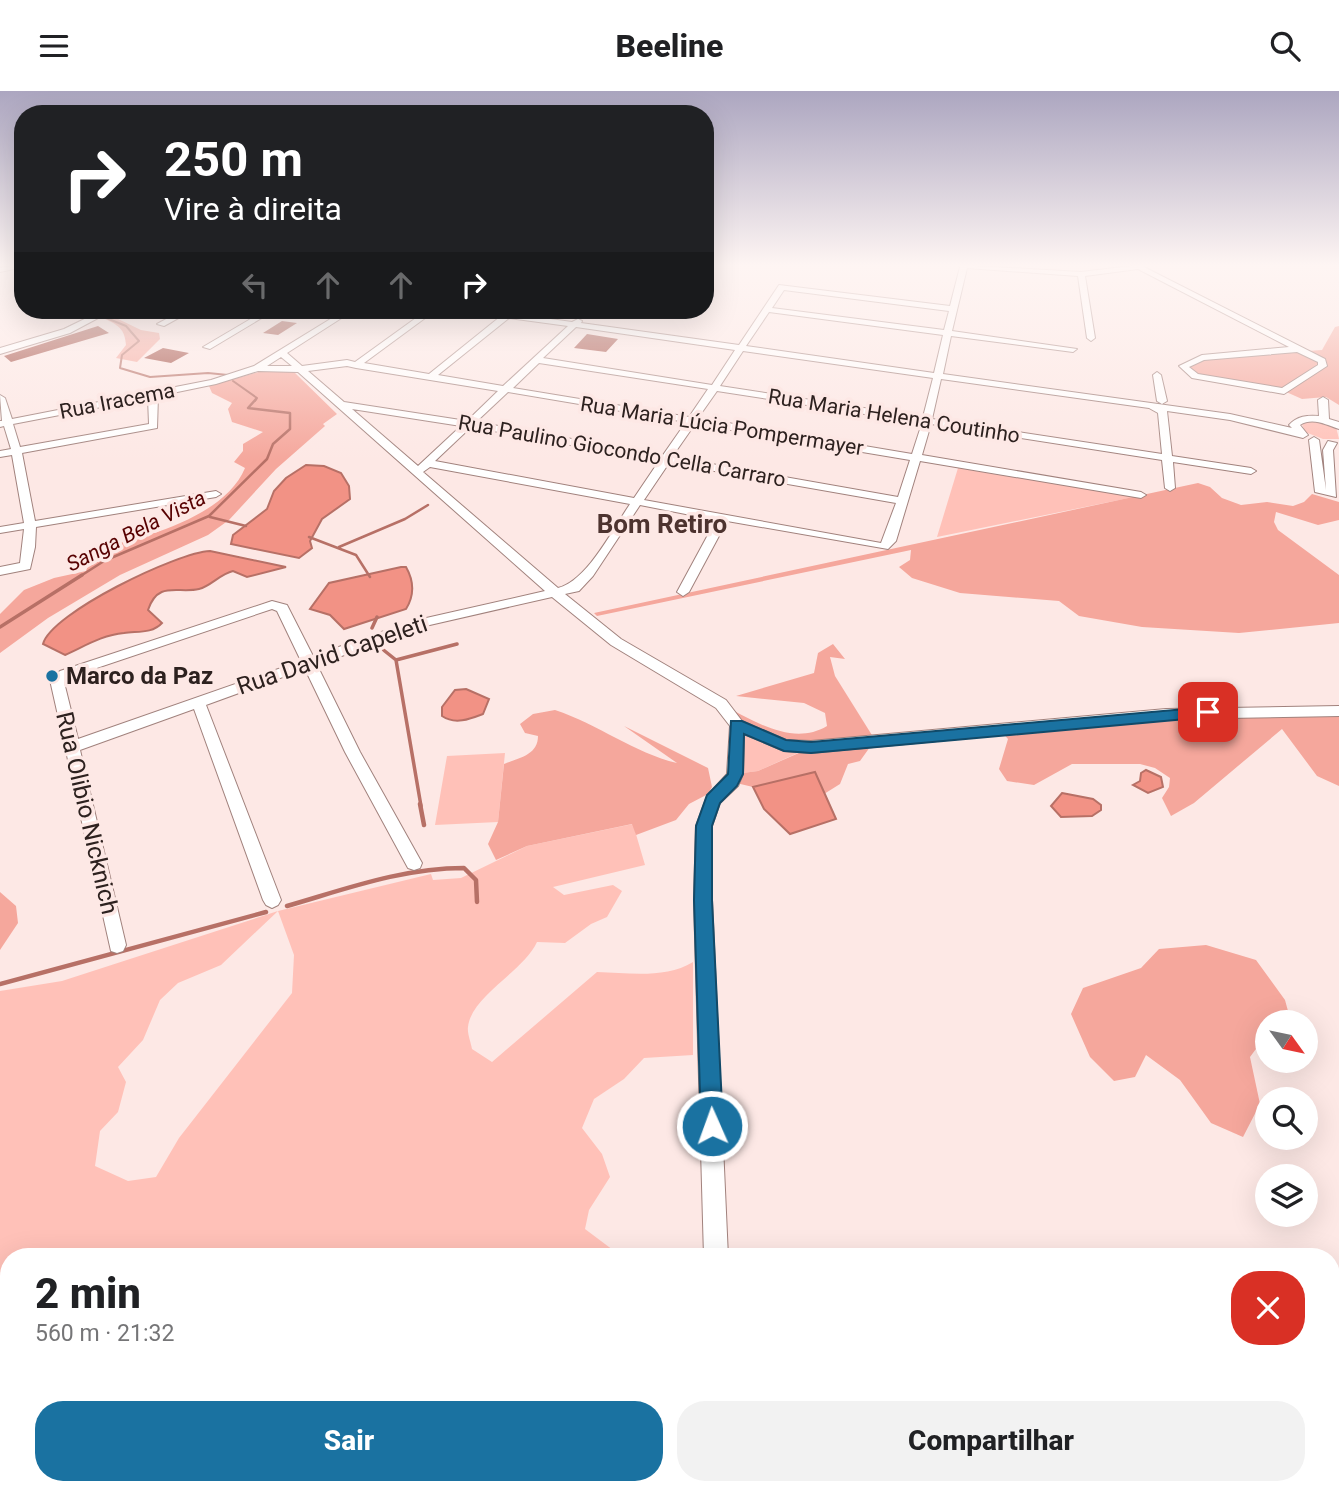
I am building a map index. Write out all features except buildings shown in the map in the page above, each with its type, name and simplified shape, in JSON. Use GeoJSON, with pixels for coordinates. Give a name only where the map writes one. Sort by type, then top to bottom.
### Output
{"type":"FeatureCollection","features":[{"type":"Feature","properties":{"kind":"street"},"geometry":{"type":"LineString","coordinates":[[0,351],[63,330]]}},
{"type":"Feature","properties":{"kind":"street"},"geometry":{"type":"LineString","coordinates":[[207,347],[236,330]]}},
{"type":"Feature","properties":{"kind":"street"},"geometry":{"type":"LineString","coordinates":[[257,368],[319,330]]}},
{"type":"Feature","properties":{"kind":"street"},"geometry":{"type":"LineString","coordinates":[[356,365],[404,330]]}},
{"type":"Feature","properties":{"kind":"street"},"geometry":{"type":"LineString","coordinates":[[431,377],[488,330]]}},
{"type":"Feature","properties":{"kind":"street"},"geometry":{"type":"LineString","coordinates":[[423,467],[568,330]]}},
{"type":"Feature","properties":{"kind":"street"},"geometry":{"type":"LineString","coordinates":[[638,330],[1157,404],[1300,420],[1324,420],[1339,426]]}},
{"type":"Feature","properties":{"kind":"street","name":"Rua David Capeleti"},"geometry":{"type":"LineString","coordinates":[[72,747],[418,624],[575,588],[589,573],[753,330]]}},
{"type":"Feature","properties":{"kind":"street"},"geometry":{"type":"LineString","coordinates":[[922,330],[1073,349]]}},
{"type":"Feature","properties":{"kind":"street"},"geometry":{"type":"LineString","coordinates":[[423,467],[638,502],[884,547],[890,541],[927,421],[950,330]]}},
{"type":"Feature","properties":{"kind":"street"},"geometry":{"type":"LineString","coordinates":[[1090,330],[1091,338]]}},
{"type":"Feature","properties":{"kind":"street"},"geometry":{"type":"LineString","coordinates":[[1261,330],[1322,361],[1323,366],[1284,391],[1195,376],[1183,366],[1202,358],[1298,349]]}},
{"type":"Feature","properties":{"kind":"street"},"geometry":{"type":"LineString","coordinates":[[284,354],[342,405],[423,467],[557,594],[616,642],[721,704],[737,725],[784,745],[811,747],[1166,714],[1339,711]]}},
{"type":"Feature","properties":{"kind":"street","name":"Rua Maria Helena Coutinho"},"geometry":{"type":"LineString","coordinates":[[536,360],[1251,471]]}},
{"type":"Feature","properties":{"kind":"street","name":"Rua Maria Lúcia Pompermayer"},"geometry":{"type":"LineString","coordinates":[[257,368],[303,369],[356,365],[1141,495]]}},
{"type":"Feature","properties":{"kind":"street","name":"Rua Iracema"},"geometry":{"type":"LineString","coordinates":[[5,423],[153,394],[257,368]]}},
{"type":"Feature","properties":{"kind":"street"},"geometry":{"type":"LineString","coordinates":[[938,374],[1134,397],[1299,432],[1314,440],[1336,443]]}},
{"type":"Feature","properties":{"kind":"street"},"geometry":{"type":"LineString","coordinates":[[1157,375],[1157,404],[1163,412],[1170,488]]}},
{"type":"Feature","properties":{"kind":"street"},"geometry":{"type":"LineString","coordinates":[[0,454],[154,426],[153,394]]}},
{"type":"Feature","properties":{"kind":"street"},"geometry":{"type":"LineString","coordinates":[[0,398],[33,524],[26,566],[0,571]]}},
{"type":"Feature","properties":{"kind":"street"},"geometry":{"type":"LineString","coordinates":[[1323,400],[1324,420]]}},
{"type":"Feature","properties":{"kind":"street","name":"Rua Paulino Giocondo Cella Carraro"},"geometry":{"type":"LineString","coordinates":[[342,405],[469,424],[902,501]]}},
{"type":"Feature","properties":{"kind":"street"},"geometry":{"type":"LineString","coordinates":[[1299,432],[1294,425],[1300,420]]}},
{"type":"Feature","properties":{"kind":"street"},"geometry":{"type":"LineString","coordinates":[[1314,440],[1320,492],[1332,495],[1328,450],[1336,443]]}},
{"type":"Feature","properties":{"kind":"street"},"geometry":{"type":"LineString","coordinates":[[0,530],[216,494]]}},
{"type":"Feature","properties":{"kind":"street"},"geometry":{"type":"LineString","coordinates":[[683,592],[723,518]]}},
{"type":"Feature","properties":{"kind":"street","name":"Rua Olibio Nicknich"},"geometry":{"type":"LineString","coordinates":[[117,945],[57,680],[71,672],[277,605],[308,661]]}},
{"type":"Feature","properties":{"kind":"street"},"geometry":{"type":"LineString","coordinates":[[308,661],[353,752],[414,863]]}},
{"type":"Feature","properties":{"kind":"street"},"geometry":{"type":"LineString","coordinates":[[198,701],[272,900]]}},
{"type":"Feature","properties":{"kind":"street"},"geometry":{"type":"LineString","coordinates":[[716,1248],[703,900],[704,826],[713,800],[732,782],[736,774],[737,725]]}},
{"type":"Feature","properties":{"kind":"shaded area"},"geometry":{"type":"Polygon","coordinates":[[[1333,330],[1339,330],[1339,405],[1326,397],[1302,399],[1284,391],[1195,376],[1186,370],[1189,362],[1202,358],[1322,350],[1333,330]]]}},
{"type":"Feature","properties":{"kind":"shaded area"},"geometry":{"type":"Polygon","coordinates":[[[122,331],[159,333],[160,339],[137,362],[116,358],[126,345],[122,331]]]}},
{"type":"Feature","properties":{"kind":"shaded area"},"geometry":{"type":"Polygon","coordinates":[[[266,370],[293,371],[337,414],[276,469],[229,520],[208,535],[120,575],[48,618],[0,653],[0,614],[24,590],[54,578],[86,571],[94,549],[135,539],[180,523],[220,500],[235,485],[245,468],[234,462],[243,451],[243,444],[263,432],[232,422],[228,409],[232,403],[212,393],[209,386],[266,370]]]}},
{"type":"Feature","properties":{"kind":"shaded area"},"geometry":{"type":"Polygon","coordinates":[[[1310,421],[1336,427],[1339,439],[1323,439],[1305,432],[1302,424],[1310,421]]]}},
{"type":"Feature","properties":{"kind":"shaded area"},"geometry":{"type":"Polygon","coordinates":[[[306,465],[324,466],[341,473],[349,486],[350,499],[322,519],[310,541],[312,548],[299,558],[231,544],[233,535],[267,509],[274,491],[286,478],[306,465]]]}},
{"type":"Feature","properties":{"kind":"shaded area"},"geometry":{"type":"Polygon","coordinates":[[[958,468],[1134,497],[937,537],[958,468]]]}},
{"type":"Feature","properties":{"kind":"shaded area"},"geometry":{"type":"Polygon","coordinates":[[[1198,483],[1210,487],[1222,498],[1241,505],[1267,502],[1293,506],[1304,502],[1312,494],[1339,502],[1339,520],[1318,525],[1276,512],[1274,522],[1278,530],[1339,575],[1339,623],[1239,633],[1142,627],[1079,616],[1059,601],[960,593],[912,578],[899,567],[910,560],[911,550],[597,616],[594,613],[1198,483]]]}},
{"type":"Feature","properties":{"kind":"shaded area"},"geometry":{"type":"Polygon","coordinates":[[[210,551],[286,567],[247,577],[233,571],[199,589],[163,591],[152,601],[148,610],[162,623],[149,630],[108,636],[65,655],[43,644],[51,631],[91,601],[145,573],[194,554],[210,551]]]}},
{"type":"Feature","properties":{"kind":"shaded area"},"geometry":{"type":"Polygon","coordinates":[[[406,567],[412,583],[412,594],[406,609],[344,629],[330,615],[310,609],[329,583],[406,567]]]}},
{"type":"Feature","properties":{"kind":"shaded area"},"geometry":{"type":"Polygon","coordinates":[[[833,644],[845,659],[830,657],[835,676],[875,740],[860,761],[848,764],[840,784],[824,794],[815,772],[753,787],[732,782],[735,774],[758,771],[810,748],[758,735],[721,704],[759,724],[786,732],[814,732],[827,726],[825,713],[804,703],[736,696],[814,673],[818,653],[833,644]]]}},
{"type":"Feature","properties":{"kind":"shaded area"},"geometry":{"type":"Polygon","coordinates":[[[466,689],[489,699],[483,714],[457,721],[442,716],[442,707],[455,690],[466,689]]]}},
{"type":"Feature","properties":{"kind":"shaded area"},"geometry":{"type":"Polygon","coordinates":[[[555,710],[646,752],[677,763],[624,726],[708,768],[712,787],[708,794],[689,804],[676,820],[636,835],[632,824],[527,846],[496,860],[488,844],[498,822],[504,764],[527,755],[535,748],[538,736],[525,733],[520,724],[533,714],[555,710]]]}},
{"type":"Feature","properties":{"kind":"shaded area"},"geometry":{"type":"Polygon","coordinates":[[[1339,711],[1339,786],[1317,776],[1282,729],[1194,803],[1171,816],[1162,798],[1169,787],[1170,778],[1155,768],[1140,764],[1072,764],[1034,785],[1007,781],[999,769],[1008,739],[1000,730],[1166,714],[1339,711]]]}},
{"type":"Feature","properties":{"kind":"shaded area"},"geometry":{"type":"Polygon","coordinates":[[[737,725],[811,747],[758,771],[735,774],[737,725]]]}},
{"type":"Feature","properties":{"kind":"shaded area"},"geometry":{"type":"Polygon","coordinates":[[[505,753],[498,822],[435,825],[447,756],[505,753]]]}},
{"type":"Feature","properties":{"kind":"shaded area"},"geometry":{"type":"Polygon","coordinates":[[[1146,770],[1161,777],[1163,787],[1148,793],[1133,785],[1140,781],[1141,773],[1146,770]]]}},
{"type":"Feature","properties":{"kind":"shaded area"},"geometry":{"type":"Polygon","coordinates":[[[815,772],[836,819],[790,834],[764,809],[753,787],[815,772]]]}},
{"type":"Feature","properties":{"kind":"shaded area"},"geometry":{"type":"Polygon","coordinates":[[[1062,793],[1093,799],[1101,805],[1101,810],[1092,816],[1061,817],[1051,806],[1062,793]]]}},
{"type":"Feature","properties":{"kind":"shaded area"},"geometry":{"type":"Polygon","coordinates":[[[633,824],[645,865],[553,887],[564,895],[613,885],[622,891],[607,917],[591,924],[565,943],[537,942],[521,964],[478,1005],[471,1016],[468,1029],[472,1049],[492,1062],[597,972],[659,973],[693,962],[693,1055],[644,1058],[624,1079],[594,1099],[582,1128],[602,1154],[610,1177],[589,1210],[585,1229],[610,1248],[0,1248],[0,991],[62,981],[278,911],[431,874],[433,880],[461,878],[527,846],[633,824]],[[278,911],[221,965],[178,983],[160,1000],[143,1040],[118,1067],[126,1082],[118,1112],[100,1131],[95,1166],[128,1181],[156,1177],[179,1138],[292,993],[294,955],[278,911]]]}},
{"type":"Feature","properties":{"kind":"shaded area"},"geometry":{"type":"Polygon","coordinates":[[[0,892],[16,906],[18,923],[0,950],[0,892]]]}},
{"type":"Feature","properties":{"kind":"shaded area"},"geometry":{"type":"Polygon","coordinates":[[[1206,945],[1256,960],[1285,1000],[1288,1010],[1255,1010],[1255,1050],[1250,1057],[1256,1087],[1255,1114],[1243,1137],[1211,1123],[1180,1080],[1146,1055],[1135,1077],[1114,1081],[1090,1057],[1071,1014],[1083,988],[1141,968],[1159,949],[1206,945]]]}},
{"type":"Feature","properties":{"kind":"waterway","name":"Sanga Bela Vista"},"geometry":{"type":"LineString","coordinates":[[130,330],[139,341],[122,355],[120,368],[150,377],[208,373],[228,375]]}},
{"type":"Feature","properties":{"kind":"waterway","name":"Sanga Bela Vista"},"geometry":{"type":"LineString","coordinates":[[233,381],[257,398],[255,401]]}},
{"type":"Feature","properties":{"kind":"waterway","name":"Sanga Bela Vista"},"geometry":{"type":"LineString","coordinates":[[79,577],[104,561],[209,516],[267,459],[273,444],[290,429],[290,413],[248,408],[256,399]]}},
{"type":"Feature","properties":{"kind":"waterway"},"geometry":{"type":"LineString","coordinates":[[339,547],[405,519],[428,505]]}},
{"type":"Feature","properties":{"kind":"waterway"},"geometry":{"type":"LineString","coordinates":[[210,517],[246,526]]}},
{"type":"Feature","properties":{"kind":"waterway"},"geometry":{"type":"LineString","coordinates":[[309,537],[356,555],[370,577]]}},
{"type":"Feature","properties":{"kind":"waterway","name":"Sanga Bela Vista"},"geometry":{"type":"LineString","coordinates":[[0,627],[82,575]]}},
{"type":"Feature","properties":{"kind":"waterway"},"geometry":{"type":"LineString","coordinates":[[372,628],[377,617]]}},
{"type":"Feature","properties":{"kind":"waterway"},"geometry":{"type":"LineString","coordinates":[[396,660],[457,644]]}},
{"type":"Feature","properties":{"kind":"waterway"},"geometry":{"type":"LineString","coordinates":[[381,648],[396,660]]}},
{"type":"Feature","properties":{"kind":"waterway"},"geometry":{"type":"LineString","coordinates":[[396,660],[421,806]]}},
{"type":"Feature","properties":{"kind":"waterway"},"geometry":{"type":"LineString","coordinates":[[420,804],[424,825]]}},
{"type":"Feature","properties":{"kind":"waterway"},"geometry":{"type":"LineString","coordinates":[[287,906],[396,876],[464,868],[476,880],[477,902]]}},
{"type":"Feature","properties":{"kind":"waterway"},"geometry":{"type":"LineString","coordinates":[[0,984],[266,912]]}},
{"type":"Feature","properties":{"kind":"place","name":"Marco da Paz"},"geometry":{"type":"Point","coordinates":[52,676]}},
{"type":"Feature","properties":{"kind":"district","name":"Bom Retiro"},"geometry":{"type":"Point","coordinates":[662,524]}},
{"type":"Feature","properties":{"kind":"route"},"geometry":{"type":"LineString","coordinates":[[712,1126],[703,900],[704,826],[713,800],[725,790],[736,774],[737,725],[784,745],[811,747],[1208,712]]}}]}
